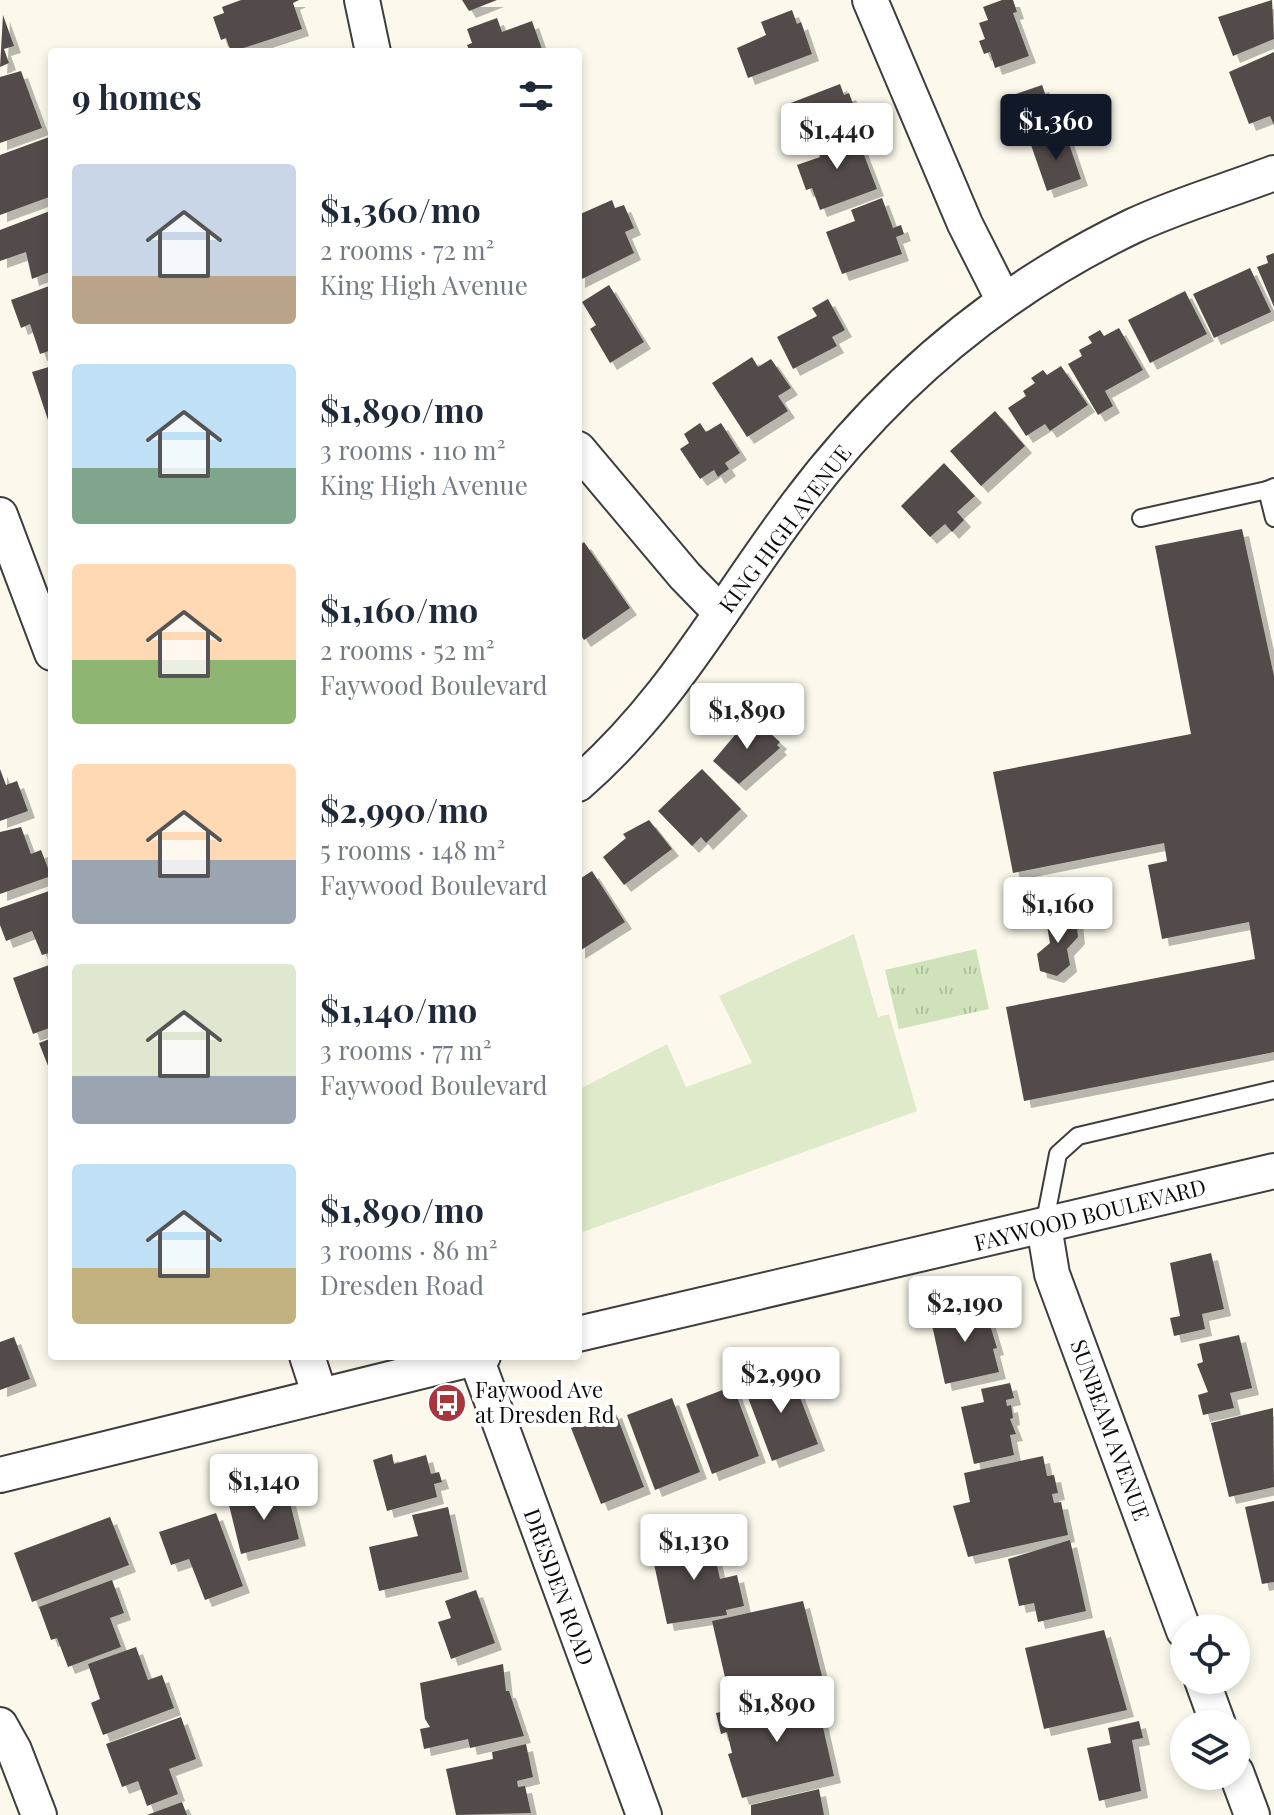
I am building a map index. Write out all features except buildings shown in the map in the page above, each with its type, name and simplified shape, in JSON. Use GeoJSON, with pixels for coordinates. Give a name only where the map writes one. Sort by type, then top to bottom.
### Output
{"type":"FeatureCollection","features":[{"type":"Feature","properties":{"kind":"street"},"geometry":{"type":"LineString","coordinates":[[362,0],[363,17],[372,48]]}},
{"type":"Feature","properties":{"kind":"street"},"geometry":{"type":"LineString","coordinates":[[870,0],[965,224],[1003,299]]}},
{"type":"Feature","properties":{"kind":"street","name":"KING HIGH AVENUE"},"geometry":{"type":"LineString","coordinates":[[582,780],[643,723],[797,504],[846,444],[901,385],[1003,299],[1133,226],[1274,173]]}},
{"type":"Feature","properties":{"kind":"street"},"geometry":{"type":"LineString","coordinates":[[582,454],[685,576],[721,613]]}},
{"type":"Feature","properties":{"kind":"street"},"geometry":{"type":"LineString","coordinates":[[0,515],[48,642]]}},
{"type":"Feature","properties":{"kind":"street","name":"FAYWOOD BOULEVARD"},"geometry":{"type":"LineString","coordinates":[[582,1333],[1274,1171]]}},
{"type":"Feature","properties":{"kind":"street","name":"SUNBEAM AVENUE"},"geometry":{"type":"LineString","coordinates":[[1044,1226],[1052,1274],[1178,1614]]}},
{"type":"Feature","properties":{"kind":"street"},"geometry":{"type":"LineString","coordinates":[[308,1360],[320,1396]]}},
{"type":"Feature","properties":{"kind":"street"},"geometry":{"type":"LineString","coordinates":[[0,1475],[468,1360]]}},
{"type":"Feature","properties":{"kind":"street","name":"DRESDEN ROAD"},"geometry":{"type":"LineString","coordinates":[[481,1360],[644,1815]]}},
{"type":"Feature","properties":{"kind":"street"},"geometry":{"type":"LineString","coordinates":[[0,1725],[39,1815]]}},
{"type":"Feature","properties":{"kind":"street"},"geometry":{"type":"LineString","coordinates":[[1243,1790],[1252,1815]]}},
{"type":"Feature","properties":{"kind":"lane"},"geometry":{"type":"LineString","coordinates":[[1141,518],[1270,488],[1274,518]]}},
{"type":"Feature","properties":{"kind":"lane"},"geometry":{"type":"LineString","coordinates":[[1044,1226],[1058,1154],[1078,1136],[1274,1090]]}},
{"type":"Feature","properties":{"kind":"green space"},"geometry":{"type":"Polygon","coordinates":[[[854,934],[878,1017],[889,1014],[917,1111],[583,1232],[582,1088],[667,1044],[686,1087],[752,1063],[719,996],[854,934]]]}},
{"type":"Feature","properties":{"kind":"green space"},"geometry":{"type":"Polygon","coordinates":[[[976,949],[989,1009],[899,1029],[885,970],[976,949]]]}},
{"type":"Feature","properties":{"kind":"place","name":"Faywood Ave at Dresden Rd"},"geometry":{"type":"Point","coordinates":[447,1403]}}]}
